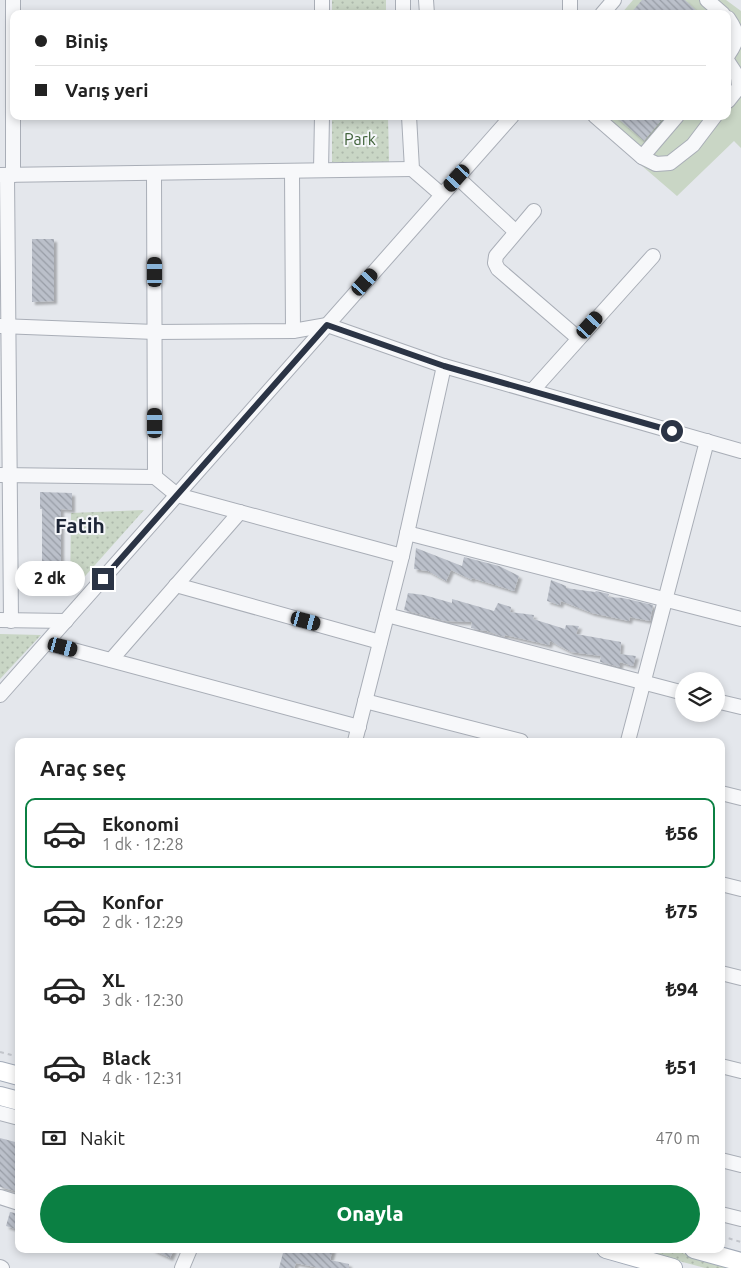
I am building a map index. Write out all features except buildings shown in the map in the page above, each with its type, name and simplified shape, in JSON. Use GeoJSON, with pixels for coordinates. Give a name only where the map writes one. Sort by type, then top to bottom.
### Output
{"type":"FeatureCollection","features":[{"type":"Feature","properties":{"kind":"main road"},"geometry":{"type":"LineString","coordinates":[[0,1071],[15,1075]]}},
{"type":"Feature","properties":{"kind":"main road"},"geometry":{"type":"LineString","coordinates":[[0,1096],[15,1100]]}},
{"type":"Feature","properties":{"kind":"main road"},"geometry":{"type":"LineString","coordinates":[[620,1253],[673,1268]]}},
{"type":"Feature","properties":{"kind":"main road"},"geometry":{"type":"LineString","coordinates":[[708,1253],[741,1262]]}},
{"type":"Feature","properties":{"kind":"street"},"geometry":{"type":"LineString","coordinates":[[605,10],[614,0]]}},
{"type":"Feature","properties":{"kind":"street"},"geometry":{"type":"LineString","coordinates":[[707,0],[718,10]]}},
{"type":"Feature","properties":{"kind":"street"},"geometry":{"type":"LineString","coordinates":[[731,22],[736,30],[736,43],[731,50]]}},
{"type":"Feature","properties":{"kind":"street"},"geometry":{"type":"LineString","coordinates":[[731,66],[738,77],[739,87],[731,97]]}},
{"type":"Feature","properties":{"kind":"street"},"geometry":{"type":"LineString","coordinates":[[11,120],[7,175],[4,326],[6,620],[66,621]]}},
{"type":"Feature","properties":{"kind":"street"},"geometry":{"type":"LineString","coordinates":[[321,170],[322,120]]}},
{"type":"Feature","properties":{"kind":"street"},"geometry":{"type":"LineString","coordinates":[[409,120],[412,169]]}},
{"type":"Feature","properties":{"kind":"street"},"geometry":{"type":"LineString","coordinates":[[0,696],[508,120]]}},
{"type":"Feature","properties":{"kind":"street"},"geometry":{"type":"LineString","coordinates":[[600,120],[642,157],[656,164],[670,163],[693,145],[713,120]]}},
{"type":"Feature","properties":{"kind":"street"},"geometry":{"type":"LineString","coordinates":[[642,157],[673,120]]}},
{"type":"Feature","properties":{"kind":"street"},"geometry":{"type":"LineString","coordinates":[[7,175],[412,169],[442,195]]}},
{"type":"Feature","properties":{"kind":"street"},"geometry":{"type":"LineString","coordinates":[[292,171],[293,330]]}},
{"type":"Feature","properties":{"kind":"street"},"geometry":{"type":"LineString","coordinates":[[154,173],[155,478]]}},
{"type":"Feature","properties":{"kind":"street"},"geometry":{"type":"LineString","coordinates":[[457,178],[516,231]]}},
{"type":"Feature","properties":{"kind":"street"},"geometry":{"type":"LineString","coordinates":[[534,211],[496,256],[495,263],[498,269],[578,338]]}},
{"type":"Feature","properties":{"kind":"street"},"geometry":{"type":"LineString","coordinates":[[532,391],[652,256]]}},
{"type":"Feature","properties":{"kind":"street"},"geometry":{"type":"LineString","coordinates":[[4,326],[155,332],[293,330],[327,325],[444,366],[741,451]]}},
{"type":"Feature","properties":{"kind":"street"},"geometry":{"type":"LineString","coordinates":[[356,738],[402,556],[444,366]]}},
{"type":"Feature","properties":{"kind":"street"},"geometry":{"type":"LineString","coordinates":[[629,738],[707,441]]}},
{"type":"Feature","properties":{"kind":"street"},"geometry":{"type":"LineString","coordinates":[[5,475],[155,478],[177,495],[402,556]]}},
{"type":"Feature","properties":{"kind":"street"},"geometry":{"type":"LineString","coordinates":[[111,660],[240,512]]}},
{"type":"Feature","properties":{"kind":"street"},"geometry":{"type":"LineString","coordinates":[[407,533],[741,619]]}},
{"type":"Feature","properties":{"kind":"street"},"geometry":{"type":"LineString","coordinates":[[176,585],[380,642]]}},
{"type":"Feature","properties":{"kind":"street"},"geometry":{"type":"LineString","coordinates":[[387,615],[675,690]]}},
{"type":"Feature","properties":{"kind":"street"},"geometry":{"type":"LineString","coordinates":[[47,643],[359,727]]}},
{"type":"Feature","properties":{"kind":"street"},"geometry":{"type":"LineString","coordinates":[[365,701],[509,738]]}},
{"type":"Feature","properties":{"kind":"street"},"geometry":{"type":"LineString","coordinates":[[725,703],[741,707]]}},
{"type":"Feature","properties":{"kind":"street"},"geometry":{"type":"LineString","coordinates":[[725,794],[741,798]]}},
{"type":"Feature","properties":{"kind":"street"},"geometry":{"type":"LineString","coordinates":[[725,885],[741,889]]}},
{"type":"Feature","properties":{"kind":"street"},"geometry":{"type":"LineString","coordinates":[[725,974],[741,978]]}},
{"type":"Feature","properties":{"kind":"street"},"geometry":{"type":"LineString","coordinates":[[725,1067],[741,1071]]}},
{"type":"Feature","properties":{"kind":"street"},"geometry":{"type":"LineString","coordinates":[[0,1113],[15,1117]]}},
{"type":"Feature","properties":{"kind":"street"},"geometry":{"type":"LineString","coordinates":[[725,1161],[741,1165]]}},
{"type":"Feature","properties":{"kind":"street"},"geometry":{"type":"LineString","coordinates":[[0,1197],[15,1202]]}},
{"type":"Feature","properties":{"kind":"street"},"geometry":{"type":"LineString","coordinates":[[725,1215],[741,1219]]}},
{"type":"Feature","properties":{"kind":"street"},"geometry":{"type":"LineString","coordinates":[[182,1268],[188,1253]]}},
{"type":"Feature","properties":{"kind":"path"},"geometry":{"type":"LineString","coordinates":[[0,1052],[15,1056]]}},
{"type":"Feature","properties":{"kind":"path"},"geometry":{"type":"LineString","coordinates":[[725,1237],[741,1242]]}},
{"type":"Feature","properties":{"kind":"green space"},"geometry":{"type":"Polygon","coordinates":[[[332,0],[386,0],[386,10],[332,10],[332,0]]]}},
{"type":"Feature","properties":{"kind":"green space"},"geometry":{"type":"Polygon","coordinates":[[[633,0],[726,0],[741,11],[741,148],[734,141],[677,196],[589,120],[731,120],[731,10],[624,10],[633,0]]]}},
{"type":"Feature","properties":{"kind":"green space","name":"Park"},"geometry":{"type":"Polygon","coordinates":[[[332,120],[388,120],[389,162],[332,162],[332,120]]]}},
{"type":"Feature","properties":{"kind":"green space"},"geometry":{"type":"Polygon","coordinates":[[[144,510],[70,593],[71,513],[144,510]]]}},
{"type":"Feature","properties":{"kind":"green space"},"geometry":{"type":"Polygon","coordinates":[[[0,634],[41,635],[0,679],[0,634]]]}},
{"type":"Feature","properties":{"kind":"green space"},"geometry":{"type":"Polygon","coordinates":[[[649,1253],[682,1253],[739,1268],[705,1268],[649,1253]]]}},
{"type":"Feature","properties":{"kind":"district","name":"Fatih"},"geometry":{"type":"Point","coordinates":[80,525]}},
{"type":"Feature","properties":{"kind":"route"},"geometry":{"type":"LineString","coordinates":[[103,579],[327,325],[444,366],[672,431]]}}]}
